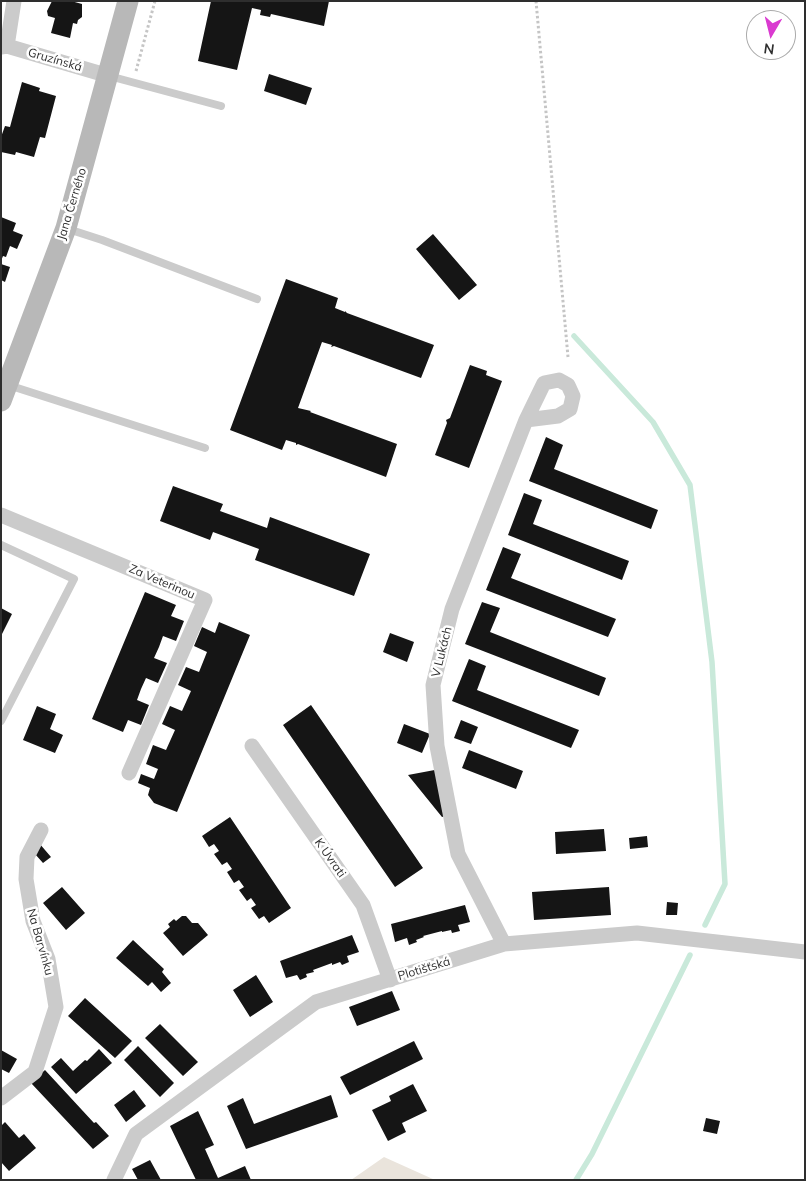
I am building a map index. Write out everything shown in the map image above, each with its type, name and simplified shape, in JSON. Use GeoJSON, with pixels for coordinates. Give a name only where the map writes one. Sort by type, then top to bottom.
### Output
{"type":"FeatureCollection","features":[{"type":"Feature","properties":{"kind":"street"},"geometry":{"type":"LineString","coordinates":[[4,47],[14,1]]}},
{"type":"Feature","properties":{"kind":"street","name":"Jana Černého"},"geometry":{"type":"LineString","coordinates":[[5,393],[66,228],[128,1]]}},
{"type":"Feature","properties":{"kind":"street","name":"Gruzínská"},"geometry":{"type":"LineString","coordinates":[[4,47],[109,76]]}},
{"type":"Feature","properties":{"kind":"street","name":"V Lukách"},"geometry":{"type":"LineString","coordinates":[[504,944],[458,854],[437,746],[433,685],[452,609],[526,420]]}},
{"type":"Feature","properties":{"kind":"street","name":"Za Veterinou"},"geometry":{"type":"LineString","coordinates":[[1,516],[205,600],[130,773]]}},
{"type":"Feature","properties":{"kind":"street","name":"K Úvrati"},"geometry":{"type":"LineString","coordinates":[[252,746],[363,905],[390,980]]}},
{"type":"Feature","properties":{"kind":"street","name":"Na Barvínku"},"geometry":{"type":"LineString","coordinates":[[1,1098],[35,1072],[56,1007],[48,959],[32,921],[26,879],[27,857],[41,830]]}},
{"type":"Feature","properties":{"kind":"street","name":"Plotišťská"},"geometry":{"type":"LineString","coordinates":[[114,1180],[136,1134],[316,1002],[504,944],[637,933],[805,952]]}},
{"type":"Feature","properties":{"kind":"lane"},"geometry":{"type":"LineString","coordinates":[[109,76],[221,106]]}},
{"type":"Feature","properties":{"kind":"lane"},"geometry":{"type":"LineString","coordinates":[[66,228],[257,300]]}},
{"type":"Feature","properties":{"kind":"lane"},"geometry":{"type":"LineString","coordinates":[[5,393],[205,448]]}},
{"type":"Feature","properties":{"kind":"lane"},"geometry":{"type":"LineString","coordinates":[[1,545],[74,579],[1,721]]}},
{"type":"Feature","properties":{"kind":"path"},"geometry":{"type":"LineString","coordinates":[[133,82],[155,1]]}},
{"type":"Feature","properties":{"kind":"path"},"geometry":{"type":"LineString","coordinates":[[536,1],[568,357]]}},
{"type":"Feature","properties":{"kind":"shaded area"},"geometry":{"type":"Polygon","coordinates":[[[384,1157],[435,1180],[351,1180],[384,1157]]]}},
{"type":"Feature","properties":{"kind":"building"},"geometry":{"type":"Polygon","coordinates":[[[52,1],[71,1],[82,4],[82,17],[78,20],[77,24],[73,23],[70,38],[51,33],[55,18],[48,16],[47,11],[52,1]]]}},
{"type":"Feature","properties":{"kind":"building"},"geometry":{"type":"Polygon","coordinates":[[[211,1],[329,1],[324,26],[271,14],[270,17],[260,15],[261,10],[252,8],[237,70],[198,61],[211,1]]]}},
{"type":"Feature","properties":{"kind":"building"},"geometry":{"type":"Polygon","coordinates":[[[269,74],[312,88],[306,105],[264,91],[269,74]]]}},
{"type":"Feature","properties":{"kind":"building"},"geometry":{"type":"Polygon","coordinates":[[[22,82],[40,88],[39,91],[56,96],[45,138],[40,137],[34,157],[16,152],[15,155],[1,152],[1,137],[5,126],[10,127],[22,82]]]}},
{"type":"Feature","properties":{"kind":"building"},"geometry":{"type":"Polygon","coordinates":[[[1,217],[16,223],[13,231],[23,235],[17,249],[10,246],[6,257],[3,256],[1,261],[1,217]]]}},
{"type":"Feature","properties":{"kind":"building"},"geometry":{"type":"Polygon","coordinates":[[[433,234],[477,285],[459,300],[416,249],[433,234]]]}},
{"type":"Feature","properties":{"kind":"building"},"geometry":{"type":"Polygon","coordinates":[[[1,264],[10,267],[5,282],[1,280],[1,264]]]}},
{"type":"Feature","properties":{"kind":"building"},"geometry":{"type":"Polygon","coordinates":[[[286,279],[338,298],[335,308],[434,345],[421,378],[334,346],[331,347],[332,345],[322,342],[298,408],[311,411],[397,444],[386,477],[298,444],[296,445],[296,443],[286,440],[282,450],[230,430],[286,279]]]}},
{"type":"Feature","properties":{"kind":"building"},"geometry":{"type":"Polygon","coordinates":[[[470,365],[487,371],[486,375],[502,381],[469,468],[435,455],[447,423],[446,420],[450,418],[470,365]]]}},
{"type":"Feature","properties":{"kind":"building"},"geometry":{"type":"Polygon","coordinates":[[[546,437],[563,445],[554,469],[658,510],[651,529],[529,481],[546,437]]]}},
{"type":"Feature","properties":{"kind":"building"},"geometry":{"type":"Polygon","coordinates":[[[173,486],[223,504],[220,511],[267,528],[270,517],[370,554],[354,596],[255,560],[259,549],[213,532],[210,540],[160,521],[173,486]]]}},
{"type":"Feature","properties":{"kind":"building"},"geometry":{"type":"Polygon","coordinates":[[[524,493],[542,500],[533,524],[629,561],[622,580],[508,535],[524,493]]]}},
{"type":"Feature","properties":{"kind":"building"},"geometry":{"type":"Polygon","coordinates":[[[503,547],[521,554],[511,578],[616,619],[608,637],[486,590],[503,547]]]}},
{"type":"Feature","properties":{"kind":"building"},"geometry":{"type":"Polygon","coordinates":[[[145,592],[176,605],[171,616],[184,621],[176,641],[163,636],[154,658],[167,663],[158,683],[146,678],[141,689],[137,700],[149,705],[141,725],[128,720],[123,732],[92,719],[145,592]]]}},
{"type":"Feature","properties":{"kind":"building"},"geometry":{"type":"Polygon","coordinates":[[[482,602],[500,608],[490,632],[606,678],[599,696],[465,644],[482,602]]]}},
{"type":"Feature","properties":{"kind":"building"},"geometry":{"type":"Polygon","coordinates":[[[1,608],[12,614],[1,636],[1,608]]]}},
{"type":"Feature","properties":{"kind":"building"},"geometry":{"type":"Polygon","coordinates":[[[219,622],[250,635],[177,812],[154,803],[148,795],[150,788],[138,783],[141,774],[154,779],[158,769],[146,764],[153,745],[166,750],[175,730],[162,724],[170,706],[182,711],[191,691],[178,685],[186,667],[199,672],[207,652],[194,646],[202,627],[215,633],[219,622]]]}},
{"type":"Feature","properties":{"kind":"building"},"geometry":{"type":"Polygon","coordinates":[[[390,633],[414,642],[407,662],[383,652],[390,633]]]}},
{"type":"Feature","properties":{"kind":"building"},"geometry":{"type":"Polygon","coordinates":[[[469,659],[486,666],[477,690],[579,730],[571,748],[452,701],[469,659]]]}},
{"type":"Feature","properties":{"kind":"building"},"geometry":{"type":"Polygon","coordinates":[[[311,705],[423,868],[395,887],[283,725],[311,705]]]}},
{"type":"Feature","properties":{"kind":"building"},"geometry":{"type":"Polygon","coordinates":[[[37,706],[56,714],[50,729],[63,735],[55,753],[23,740],[37,706]]]}},
{"type":"Feature","properties":{"kind":"building"},"geometry":{"type":"Polygon","coordinates":[[[461,720],[478,727],[471,744],[454,738],[461,720]]]}},
{"type":"Feature","properties":{"kind":"building"},"geometry":{"type":"Polygon","coordinates":[[[404,724],[430,734],[422,753],[397,743],[404,724]]]}},
{"type":"Feature","properties":{"kind":"building"},"geometry":{"type":"Polygon","coordinates":[[[469,750],[523,771],[516,789],[462,768],[469,750]]]}},
{"type":"Feature","properties":{"kind":"building"},"geometry":{"type":"Polygon","coordinates":[[[440,769],[449,815],[442,817],[408,775],[440,769]]]}},
{"type":"Feature","properties":{"kind":"building"},"geometry":{"type":"Polygon","coordinates":[[[230,817],[291,908],[269,923],[264,916],[259,919],[251,908],[256,905],[251,898],[247,901],[239,890],[244,887],[239,880],[234,883],[227,872],[232,869],[227,862],[222,865],[214,854],[219,851],[214,844],[209,847],[202,836],[230,817]]]}},
{"type":"Feature","properties":{"kind":"building"},"geometry":{"type":"Polygon","coordinates":[[[604,829],[606,851],[556,854],[555,832],[604,829]]]}},
{"type":"Feature","properties":{"kind":"building"},"geometry":{"type":"Polygon","coordinates":[[[647,836],[648,847],[630,849],[629,838],[647,836]]]}},
{"type":"Feature","properties":{"kind":"building"},"geometry":{"type":"Polygon","coordinates":[[[39,843],[51,857],[43,863],[35,854],[39,843]]]}},
{"type":"Feature","properties":{"kind":"building"},"geometry":{"type":"Polygon","coordinates":[[[62,887],[85,913],[66,930],[43,903],[62,887]]]}},
{"type":"Feature","properties":{"kind":"building"},"geometry":{"type":"Polygon","coordinates":[[[609,887],[611,915],[534,920],[532,892],[609,887]]]}},
{"type":"Feature","properties":{"kind":"building"},"geometry":{"type":"Polygon","coordinates":[[[667,902],[678,903],[677,915],[666,915],[667,902]]]}},
{"type":"Feature","properties":{"kind":"building"},"geometry":{"type":"Polygon","coordinates":[[[465,905],[470,922],[458,925],[460,931],[452,933],[451,930],[442,931],[423,936],[416,940],[417,942],[409,945],[407,938],[395,942],[391,924],[465,905]]]}},
{"type":"Feature","properties":{"kind":"building"},"geometry":{"type":"Polygon","coordinates":[[[182,916],[186,916],[192,923],[198,923],[208,935],[183,956],[163,933],[170,927],[168,924],[182,916]]]}},
{"type":"Feature","properties":{"kind":"building"},"geometry":{"type":"Polygon","coordinates":[[[352,935],[359,952],[347,956],[349,962],[342,965],[340,962],[332,965],[332,963],[313,970],[314,972],[306,974],[307,977],[300,980],[297,975],[286,978],[280,961],[352,935]]]}},
{"type":"Feature","properties":{"kind":"building"},"geometry":{"type":"Polygon","coordinates":[[[133,940],[164,969],[162,972],[171,983],[161,992],[152,982],[148,986],[116,958],[133,940]]]}},
{"type":"Feature","properties":{"kind":"building"},"geometry":{"type":"Polygon","coordinates":[[[256,975],[273,1002],[250,1017],[233,990],[256,975]]]}},
{"type":"Feature","properties":{"kind":"building"},"geometry":{"type":"Polygon","coordinates":[[[392,991],[400,1010],[357,1026],[349,1007],[392,991]]]}},
{"type":"Feature","properties":{"kind":"building"},"geometry":{"type":"Polygon","coordinates":[[[85,998],[132,1041],[115,1058],[68,1016],[85,998]]]}},
{"type":"Feature","properties":{"kind":"building"},"geometry":{"type":"Polygon","coordinates":[[[160,1024],[198,1062],[183,1076],[145,1038],[160,1024]]]}},
{"type":"Feature","properties":{"kind":"building"},"geometry":{"type":"Polygon","coordinates":[[[414,1041],[423,1059],[350,1095],[340,1077],[414,1041]]]}},
{"type":"Feature","properties":{"kind":"building"},"geometry":{"type":"Polygon","coordinates":[[[138,1046],[174,1083],[160,1097],[124,1060],[138,1046]]]}},
{"type":"Feature","properties":{"kind":"building"},"geometry":{"type":"Polygon","coordinates":[[[99,1049],[112,1063],[76,1094],[51,1067],[61,1058],[73,1071],[99,1049]]]}},
{"type":"Feature","properties":{"kind":"building"},"geometry":{"type":"Polygon","coordinates":[[[1,1050],[17,1059],[9,1073],[1,1069],[1,1050]]]}},
{"type":"Feature","properties":{"kind":"building"},"geometry":{"type":"Polygon","coordinates":[[[45,1070],[94,1123],[96,1122],[109,1136],[93,1149],[31,1083],[45,1070]]]}},
{"type":"Feature","properties":{"kind":"building"},"geometry":{"type":"Polygon","coordinates":[[[413,1084],[427,1111],[402,1123],[406,1132],[388,1141],[372,1110],[391,1101],[389,1096],[413,1084]]]}},
{"type":"Feature","properties":{"kind":"building"},"geometry":{"type":"Polygon","coordinates":[[[134,1090],[146,1106],[126,1122],[114,1105],[134,1090]]]}},
{"type":"Feature","properties":{"kind":"building"},"geometry":{"type":"Polygon","coordinates":[[[331,1095],[338,1117],[246,1149],[227,1106],[243,1098],[254,1124],[331,1095]]]}},
{"type":"Feature","properties":{"kind":"building"},"geometry":{"type":"Polygon","coordinates":[[[198,1111],[214,1145],[205,1149],[218,1178],[245,1166],[251,1180],[196,1180],[170,1126],[198,1111]]]}},
{"type":"Feature","properties":{"kind":"building"},"geometry":{"type":"Polygon","coordinates":[[[706,1118],[720,1121],[717,1134],[703,1131],[706,1118]]]}},
{"type":"Feature","properties":{"kind":"building"},"geometry":{"type":"Polygon","coordinates":[[[5,1122],[19,1138],[24,1134],[36,1148],[9,1171],[1,1162],[1,1126],[5,1122]]]}},
{"type":"Feature","properties":{"kind":"building"},"geometry":{"type":"Polygon","coordinates":[[[150,1160],[161,1180],[138,1180],[132,1169],[150,1160]]]}},
{"type":"Feature","properties":{"kind":"waterway"},"geometry":{"type":"LineString","coordinates":[[574,336],[653,422],[690,485],[712,662],[725,884],[705,925]]}},
{"type":"Feature","properties":{"kind":"waterway"},"geometry":{"type":"LineString","coordinates":[[576,1180],[592,1154],[690,955]]}}]}
